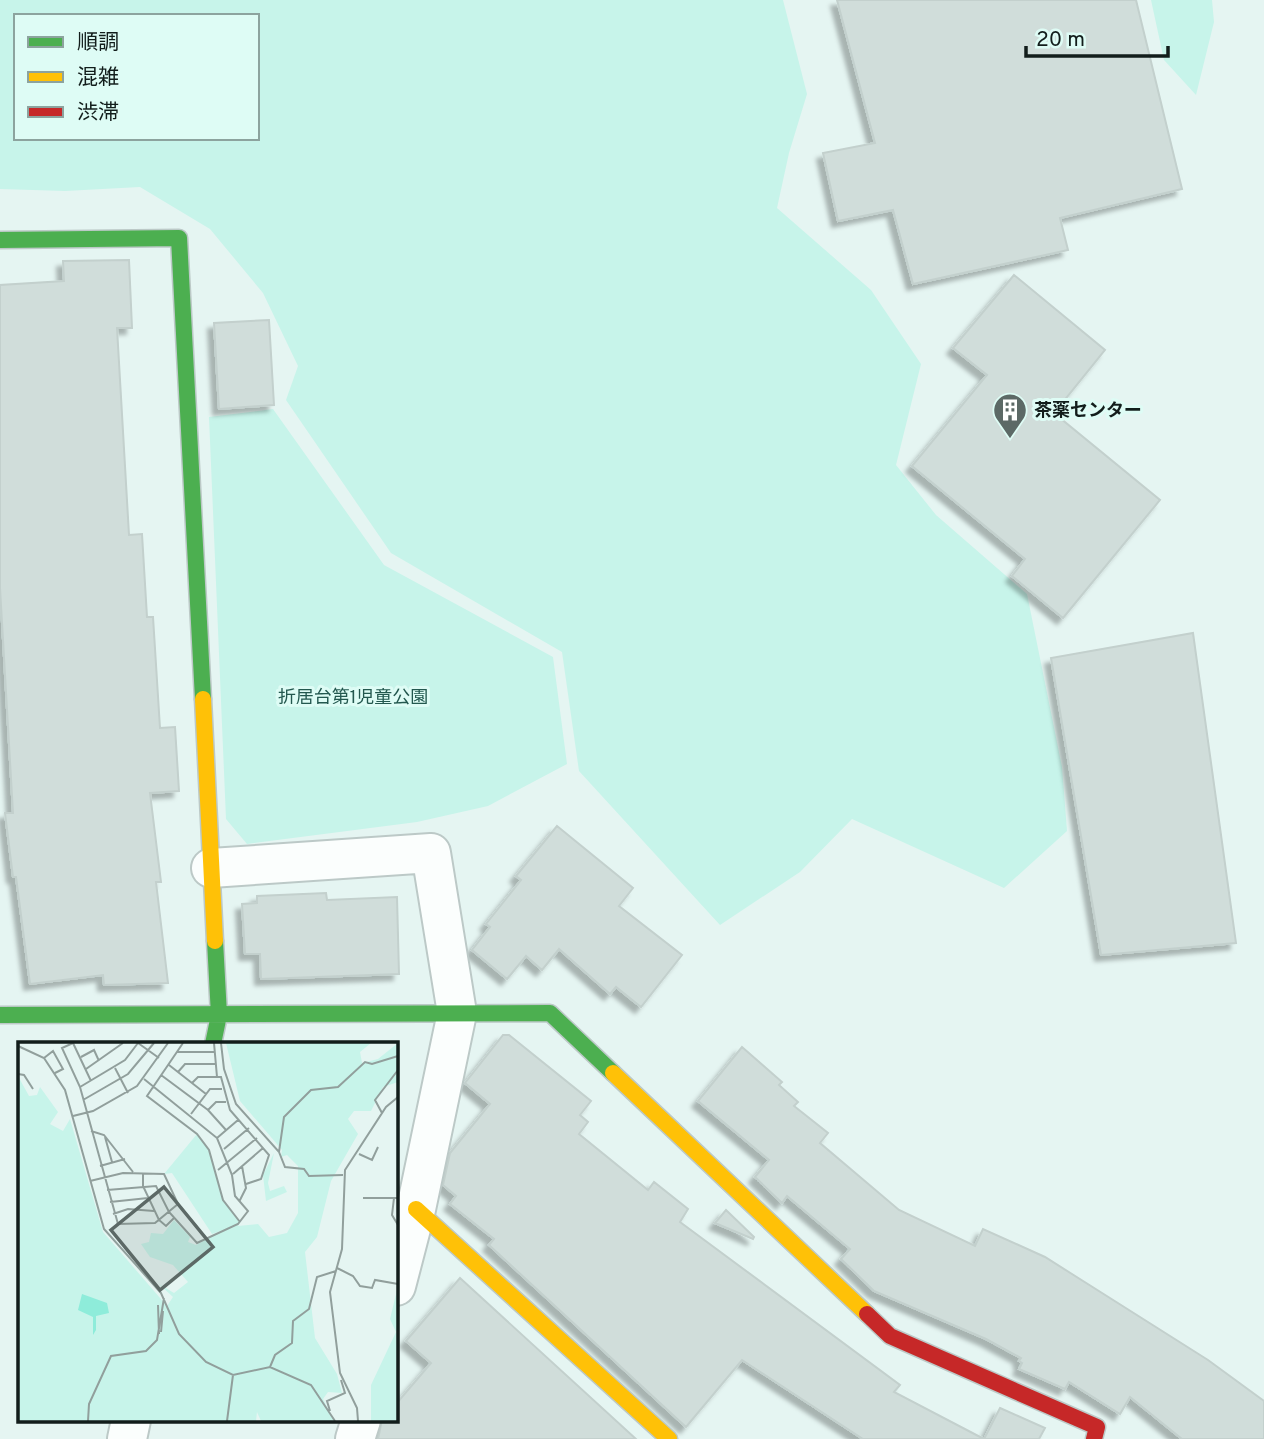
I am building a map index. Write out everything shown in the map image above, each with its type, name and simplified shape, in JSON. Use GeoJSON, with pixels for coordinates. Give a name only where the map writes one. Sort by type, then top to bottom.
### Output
{"type":"FeatureCollection","features":[{"type":"Feature","properties":{"kind":"street"},"geometry":{"type":"LineString","coordinates":[[0,240],[179,238],[219,1015],[213,1042]]}},
{"type":"Feature","properties":{"kind":"street"},"geometry":{"type":"LineString","coordinates":[[211,868],[431,853],[457,1013],[416,1209],[397,1282]]}},
{"type":"Feature","properties":{"kind":"street"},"geometry":{"type":"LineString","coordinates":[[0,1015],[550,1013],[890,1336],[1097,1427],[1094,1439]]}},
{"type":"Feature","properties":{"kind":"street"},"geometry":{"type":"LineString","coordinates":[[416,1209],[669,1439]]}},
{"type":"Feature","properties":{"kind":"street"},"geometry":{"type":"LineString","coordinates":[[355,1439],[359,1422]]}},
{"type":"Feature","properties":{"kind":"green space"},"geometry":{"type":"Polygon","coordinates":[[[0,0],[783,0],[807,94],[789,153],[777,208],[871,290],[921,364],[896,465],[936,515],[1027,594],[1062,767],[1067,831],[1004,888],[852,819],[800,872],[720,925],[579,771],[562,652],[391,553],[286,400],[298,366],[263,293],[210,229],[140,187],[65,191],[0,189],[0,0]]]}},
{"type":"Feature","properties":{"kind":"green space"},"geometry":{"type":"Polygon","coordinates":[[[1151,0],[1212,0],[1214,22],[1196,95],[1164,60],[1151,0]]]}},
{"type":"Feature","properties":{"kind":"green space","name":"折居台第1児童公園"},"geometry":{"type":"Polygon","coordinates":[[[273,409],[384,565],[553,657],[567,764],[488,806],[417,822],[247,844],[226,819],[209,417],[273,409]]]}},
{"type":"Feature","properties":{"kind":"building"},"geometry":{"type":"Polygon","coordinates":[[[837,0],[1136,0],[1182,189],[1060,218],[1068,250],[913,284],[893,210],[838,221],[823,153],[875,143],[837,0]]]}},
{"type":"Feature","properties":{"kind":"building"},"geometry":{"type":"Polygon","coordinates":[[[129,260],[132,328],[117,328],[129,535],[142,534],[147,617],[153,617],[160,728],[175,727],[179,791],[150,793],[161,882],[156,882],[168,983],[104,985],[103,975],[30,984],[5,813],[13,813],[0,588],[0,285],[64,281],[63,261],[129,260]]]}},
{"type":"Feature","properties":{"kind":"building","name":"茶薬センター"},"geometry":{"type":"Polygon","coordinates":[[[1014,275],[1105,350],[1054,413],[1160,500],[1063,618],[1012,576],[1025,559],[912,466],[987,375],[953,348],[1014,275]]]}},
{"type":"Feature","properties":{"kind":"building"},"geometry":{"type":"Polygon","coordinates":[[[269,320],[274,405],[219,409],[214,323],[269,320]]]}},
{"type":"Feature","properties":{"kind":"building"},"geometry":{"type":"Polygon","coordinates":[[[1193,633],[1236,943],[1101,955],[1051,658],[1193,633]]]}},
{"type":"Feature","properties":{"kind":"building"},"geometry":{"type":"Polygon","coordinates":[[[557,826],[633,888],[619,906],[682,955],[641,1007],[616,987],[610,994],[559,949],[542,970],[526,956],[507,979],[472,950],[490,927],[486,924],[521,880],[516,876],[557,826]]]}},
{"type":"Feature","properties":{"kind":"building"},"geometry":{"type":"Polygon","coordinates":[[[326,893],[327,900],[397,897],[399,974],[261,979],[260,954],[245,954],[242,904],[257,903],[257,896],[326,893]]]}},
{"type":"Feature","properties":{"kind":"building"},"geometry":{"type":"Polygon","coordinates":[[[503,1035],[509,1035],[591,1101],[580,1115],[588,1122],[579,1134],[648,1190],[654,1182],[688,1209],[680,1222],[900,1385],[894,1392],[984,1439],[863,1439],[742,1360],[686,1427],[489,1245],[494,1239],[450,1204],[456,1196],[443,1185],[450,1153],[490,1104],[465,1083],[503,1035]]]}},
{"type":"Feature","properties":{"kind":"building"},"geometry":{"type":"Polygon","coordinates":[[[742,1047],[782,1082],[779,1085],[798,1102],[794,1106],[828,1133],[820,1143],[899,1210],[975,1246],[983,1229],[1045,1257],[1208,1360],[1264,1401],[1264,1439],[1182,1439],[1130,1397],[1120,1414],[1069,1382],[1065,1389],[1019,1369],[1021,1358],[986,1339],[874,1291],[841,1259],[850,1249],[787,1196],[782,1203],[755,1177],[769,1160],[698,1101],[742,1047]]]}},
{"type":"Feature","properties":{"kind":"building"},"geometry":{"type":"Polygon","coordinates":[[[726,1210],[754,1237],[753,1239],[715,1223],[726,1210]]]}},
{"type":"Feature","properties":{"kind":"building"},"geometry":{"type":"Polygon","coordinates":[[[460,1278],[636,1439],[378,1439],[382,1422],[397,1422],[397,1403],[431,1363],[406,1341],[460,1278]]]}},
{"type":"Feature","properties":{"kind":"building"},"geometry":{"type":"Polygon","coordinates":[[[1000,1408],[1045,1428],[1039,1439],[984,1439],[1000,1408]]]}},
{"type":"Feature","properties":{"kind":"traffic: fast"},"geometry":{"type":"LineString","coordinates":[[0,240],[179,238],[203,699]]}},
{"type":"Feature","properties":{"kind":"traffic: fast"},"geometry":{"type":"LineString","coordinates":[[213,1042],[219,1015],[215,941]]}},
{"type":"Feature","properties":{"kind":"traffic: fast"},"geometry":{"type":"LineString","coordinates":[[0,1015],[550,1013],[613,1073]]}},
{"type":"Feature","properties":{"kind":"traffic: slow"},"geometry":{"type":"LineString","coordinates":[[203,699],[215,941]]}},
{"type":"Feature","properties":{"kind":"traffic: slow"},"geometry":{"type":"LineString","coordinates":[[613,1073],[867,1314]]}},
{"type":"Feature","properties":{"kind":"traffic: slow"},"geometry":{"type":"LineString","coordinates":[[416,1209],[669,1439]]}},
{"type":"Feature","properties":{"kind":"traffic: jam"},"geometry":{"type":"LineString","coordinates":[[867,1314],[890,1336],[1097,1427],[1094,1439]]}},
{"type":"Feature","properties":{"kind":"place","name":"茶薬センター"},"geometry":{"type":"Point","coordinates":[1010,440]}}]}
